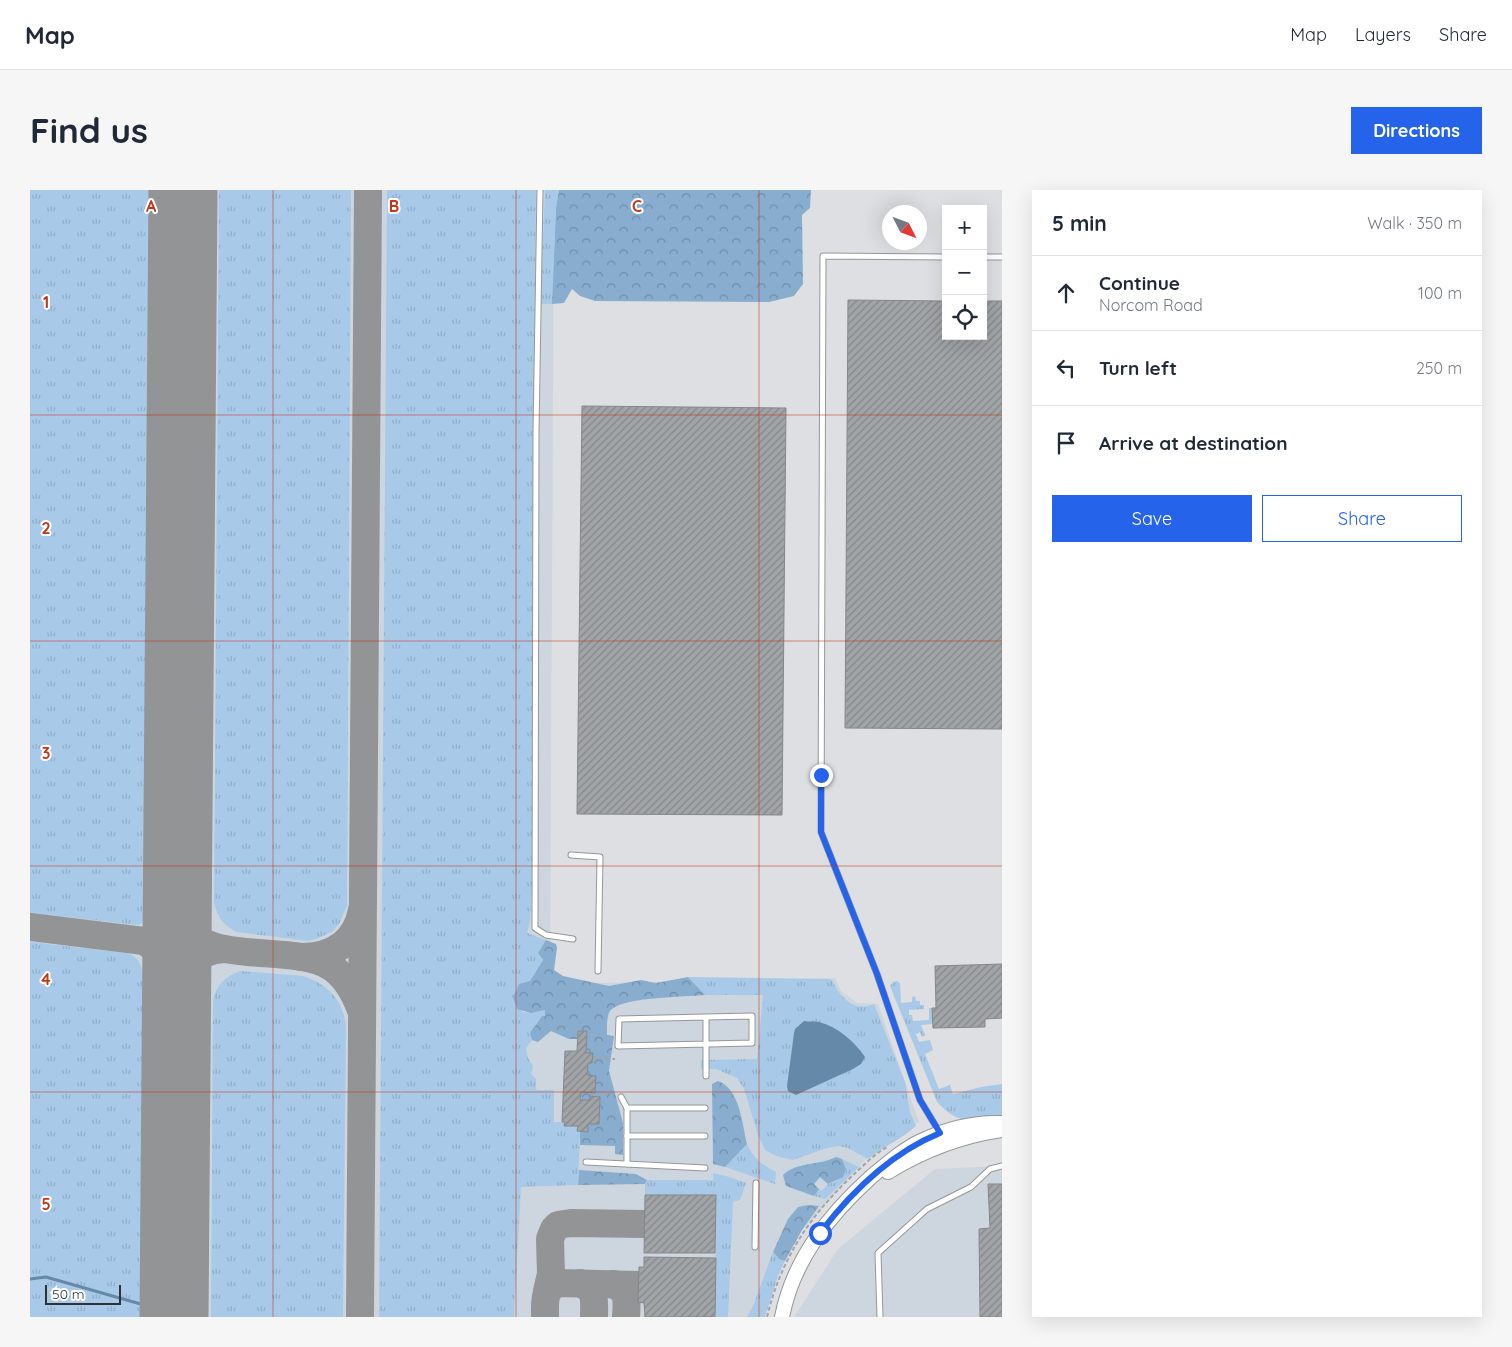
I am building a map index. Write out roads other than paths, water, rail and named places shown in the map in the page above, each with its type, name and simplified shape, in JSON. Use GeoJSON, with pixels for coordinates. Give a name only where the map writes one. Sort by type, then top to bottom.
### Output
{"type":"FeatureCollection","features":[{"type":"Feature","properties":{"kind":"street"},"geometry":{"type":"LineString","coordinates":[[947,1139],[982,1122],[1002,1123]]}},
{"type":"Feature","properties":{"kind":"street"},"geometry":{"type":"LineString","coordinates":[[782,1317],[785,1303],[805,1255],[838,1210],[893,1158],[920,1141],[947,1139],[1002,1130]]}},
{"type":"Feature","properties":{"kind":"lane"},"geometry":{"type":"LineString","coordinates":[[540,190],[536,433],[535,928],[546,935],[573,939]]}},
{"type":"Feature","properties":{"kind":"lane"},"geometry":{"type":"LineString","coordinates":[[942,257],[824,256],[821,832],[877,974],[920,1100],[947,1139]]}},
{"type":"Feature","properties":{"kind":"lane"},"geometry":{"type":"LineString","coordinates":[[987,257],[1002,257]]}},
{"type":"Feature","properties":{"kind":"lane"},"geometry":{"type":"LineString","coordinates":[[571,855],[600,857],[598,971]]}},
{"type":"Feature","properties":{"kind":"lane"},"geometry":{"type":"LineString","coordinates":[[752,1016],[752,1043],[618,1046],[619,1019],[706,1017],[752,1016]]}},
{"type":"Feature","properties":{"kind":"lane"},"geometry":{"type":"LineString","coordinates":[[706,1017],[706,1076]]}},
{"type":"Feature","properties":{"kind":"lane"},"geometry":{"type":"LineString","coordinates":[[620,1095],[627,1108],[627,1164]]}},
{"type":"Feature","properties":{"kind":"lane"},"geometry":{"type":"LineString","coordinates":[[627,1108],[706,1108]]}},
{"type":"Feature","properties":{"kind":"lane"},"geometry":{"type":"LineString","coordinates":[[627,1136],[705,1136]]}},
{"type":"Feature","properties":{"kind":"lane"},"geometry":{"type":"LineString","coordinates":[[586,1162],[705,1168]]}},
{"type":"Feature","properties":{"kind":"lane"},"geometry":{"type":"LineString","coordinates":[[880,1317],[878,1253],[927,1210],[970,1187],[990,1169],[1002,1166]]}},
{"type":"Feature","properties":{"kind":"lane"},"geometry":{"type":"LineString","coordinates":[[755,1247],[756,1183]]}},
{"type":"Feature","properties":{"kind":"waterway"},"geometry":{"type":"LineString","coordinates":[[30,1279],[46,1277],[186,1317]]}}]}
